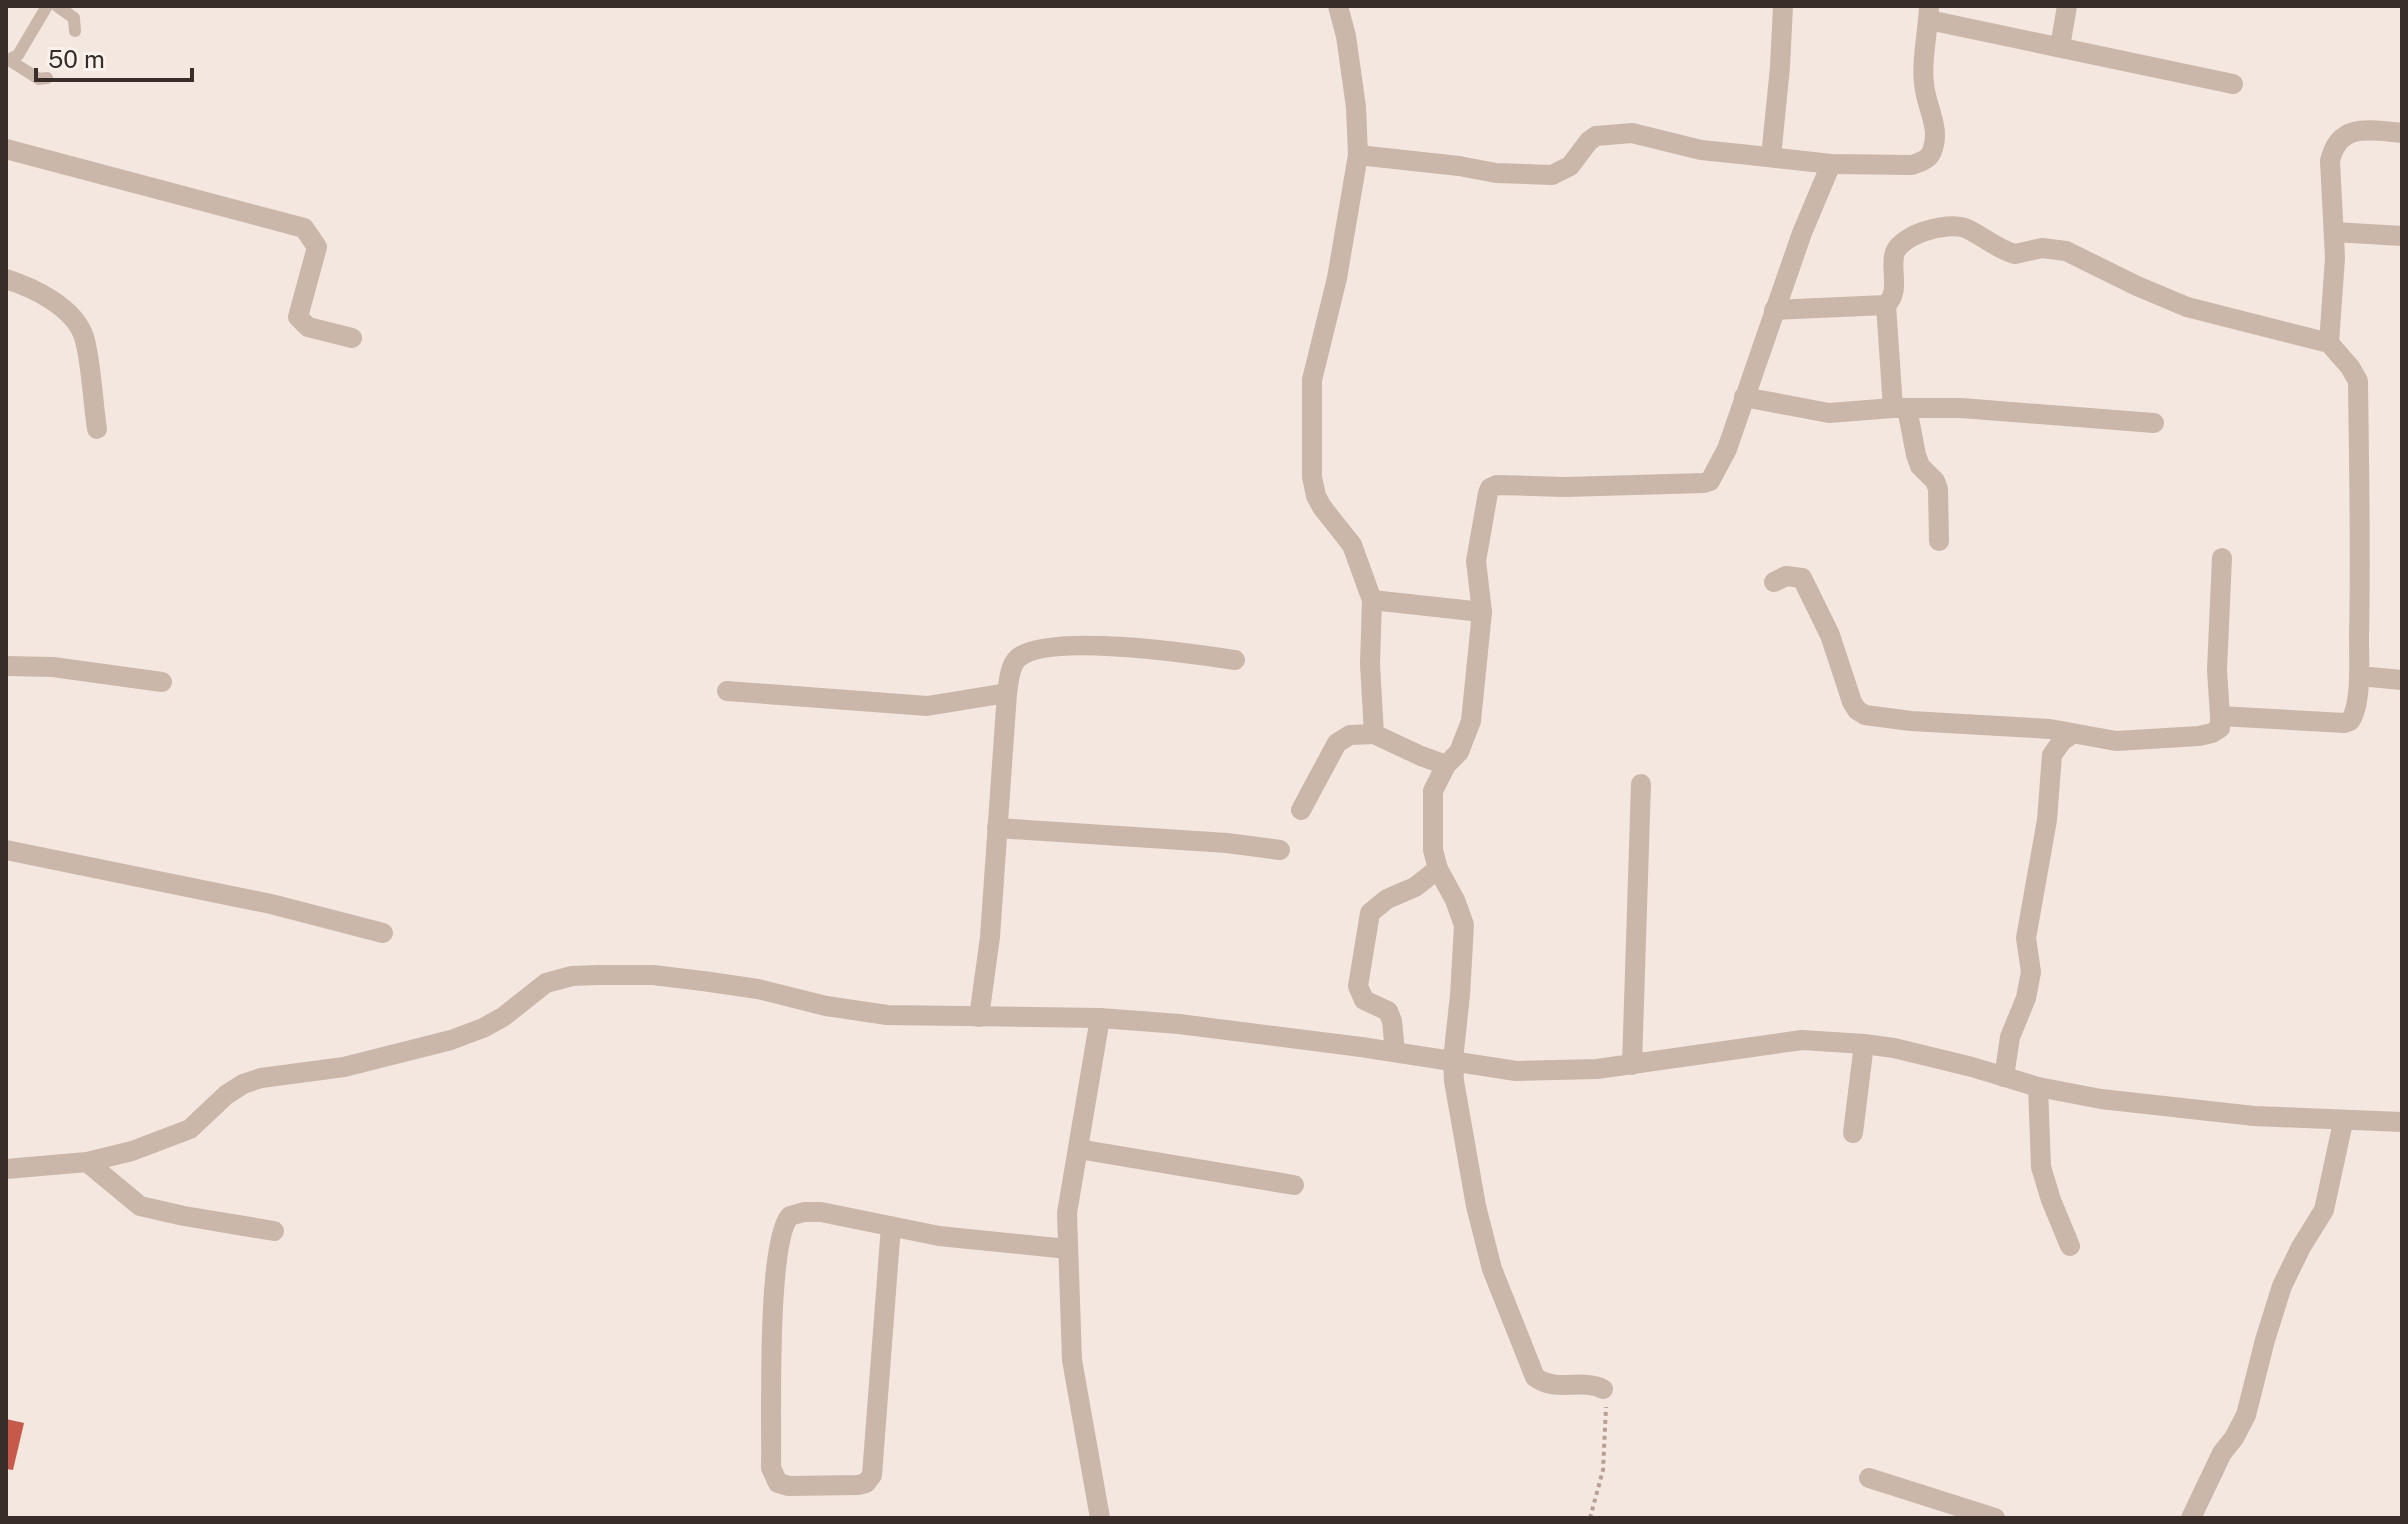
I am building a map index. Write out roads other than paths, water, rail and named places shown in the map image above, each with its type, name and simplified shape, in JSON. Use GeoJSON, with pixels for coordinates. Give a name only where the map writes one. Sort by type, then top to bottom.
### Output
{"type":"FeatureCollection","features":[{"type":"Feature","properties":{"kind":"street"},"geometry":{"type":"LineString","coordinates":[[1338,6],[1346,36],[1356,107],[1358,155],[1337,278],[1312,380],[1312,477],[1322,507],[1352,545],[1372,600],[1370,664],[1374,734]]}},
{"type":"Feature","properties":{"kind":"street"},"geometry":{"type":"LineString","coordinates":[[1771,157],[1783,6]]}},
{"type":"Feature","properties":{"kind":"street"},"geometry":{"type":"LineString","coordinates":[[2060,47],[2067,6]]}},
{"type":"Feature","properties":{"kind":"street"},"geometry":{"type":"LineString","coordinates":[[1358,155],[1496,173],[1552,175],[1570,166],[1596,136],[1632,133],[1701,150],[1831,164],[1912,165],[1924,161],[1932,152],[1935,125],[1926,97],[1924,75],[1929,13],[2060,47],[2233,84]]}},
{"type":"Feature","properties":{"kind":"street"},"geometry":{"type":"LineString","coordinates":[[2329,343],[2333,303],[2334,232],[2330,161],[2333,146],[2353,132],[2402,133]]}},
{"type":"Feature","properties":{"kind":"street"},"geometry":{"type":"LineString","coordinates":[[6,149],[304,228],[317,247],[298,317],[308,327],[352,338]]}},
{"type":"Feature","properties":{"kind":"street"},"geometry":{"type":"LineString","coordinates":[[1603,1389],[1592,1385],[1551,1385],[1535,1377],[1484,1241],[1454,1081],[1464,925],[1438,869],[1433,850],[1433,791],[1446,765],[1459,752],[1471,721],[1482,612],[1476,561],[1490,488],[1497,485],[1565,487],[1710,481],[1744,397],[1802,233],[1831,164]]}},
{"type":"Feature","properties":{"kind":"street"},"geometry":{"type":"LineString","coordinates":[[1939,541],[1938,489],[1935,481],[1920,466],[1900,408],[1886,305],[1893,295],[1894,256],[1900,244],[1910,237],[1955,226],[1966,228],[2015,254],[2042,248],[2066,251],[2187,307],[2329,343],[2358,381],[2359,676],[2354,715],[2350,721],[2220,716]]}},
{"type":"Feature","properties":{"kind":"street"},"geometry":{"type":"LineString","coordinates":[[2334,232],[2402,236]]}},
{"type":"Feature","properties":{"kind":"street"},"geometry":{"type":"LineString","coordinates":[[6,279],[44,297],[73,316],[84,337],[97,429]]}},
{"type":"Feature","properties":{"kind":"street"},"geometry":{"type":"LineString","coordinates":[[1774,310],[1886,305]]}},
{"type":"Feature","properties":{"kind":"street"},"geometry":{"type":"LineString","coordinates":[[1744,397],[1829,413],[1961,408],[2154,423]]}},
{"type":"Feature","properties":{"kind":"street"},"geometry":{"type":"LineString","coordinates":[[1774,582],[1786,576],[1802,578],[1830,635],[1852,702],[1865,715],[1911,721],[2034,727],[2116,741],[2199,736],[2217,731],[2220,716],[2217,670],[2222,558]]}},
{"type":"Feature","properties":{"kind":"street"},"geometry":{"type":"LineString","coordinates":[[1372,600],[1482,612]]}},
{"type":"Feature","properties":{"kind":"street"},"geometry":{"type":"LineString","coordinates":[[979,1017],[990,937],[1007,693],[1012,666],[1017,659],[1054,649],[1094,646],[1160,649],[1235,660]]}},
{"type":"Feature","properties":{"kind":"street"},"geometry":{"type":"LineString","coordinates":[[6,666],[53,667],[162,682]]}},
{"type":"Feature","properties":{"kind":"street"},"geometry":{"type":"LineString","coordinates":[[2359,676],[2402,680]]}},
{"type":"Feature","properties":{"kind":"street"},"geometry":{"type":"LineString","coordinates":[[727,691],[927,706],[1007,693]]}},
{"type":"Feature","properties":{"kind":"street"},"geometry":{"type":"LineString","coordinates":[[1301,810],[1337,743],[1350,735],[1374,734],[1446,765]]}},
{"type":"Feature","properties":{"kind":"street"},"geometry":{"type":"LineString","coordinates":[[2004,1077],[2010,1037],[2026,998],[2031,972],[2026,938],[2047,820],[2052,755],[2062,741],[2072,734]]}},
{"type":"Feature","properties":{"kind":"street"},"geometry":{"type":"LineString","coordinates":[[1632,1065],[1641,784]]}},
{"type":"Feature","properties":{"kind":"street"},"geometry":{"type":"LineString","coordinates":[[997,828],[1227,843],[1280,850]]}},
{"type":"Feature","properties":{"kind":"street"},"geometry":{"type":"LineString","coordinates":[[6,850],[271,904],[383,933]]}},
{"type":"Feature","properties":{"kind":"street"},"geometry":{"type":"LineString","coordinates":[[1395,1052],[1388,1011],[1364,1000],[1358,986],[1370,913],[1387,899],[1415,887],[1438,869]]}},
{"type":"Feature","properties":{"kind":"street"},"geometry":{"type":"LineString","coordinates":[[6,1169],[87,1162],[132,1151],[190,1129],[226,1095],[252,1081],[344,1067],[451,1040],[503,1017],[546,983],[572,976],[653,975],[758,989],[826,1006],[872,1013],[1100,1018],[1179,1024],[1516,1071],[1556,1072],[1632,1065],[1781,1041],[1864,1044],[1894,1048],[2038,1087],[2101,1099],[2254,1116],[2402,1122]]}},
{"type":"Feature","properties":{"kind":"street"},"geometry":{"type":"LineString","coordinates":[[1100,1018],[1067,1213],[1072,1360],[1100,1518]]}},
{"type":"Feature","properties":{"kind":"street"},"geometry":{"type":"LineString","coordinates":[[1853,1133],[1864,1044]]}},
{"type":"Feature","properties":{"kind":"street"},"geometry":{"type":"LineString","coordinates":[[2038,1087],[2041,1167],[2070,1246]]}},
{"type":"Feature","properties":{"kind":"street"},"geometry":{"type":"LineString","coordinates":[[2191,1518],[2222,1453],[2246,1415],[2282,1286],[2324,1210],[2343,1122]]}},
{"type":"Feature","properties":{"kind":"street"},"geometry":{"type":"LineString","coordinates":[[1078,1149],[1294,1185]]}},
{"type":"Feature","properties":{"kind":"street"},"geometry":{"type":"LineString","coordinates":[[87,1162],[140,1206],[274,1231]]}},
{"type":"Feature","properties":{"kind":"street"},"geometry":{"type":"LineString","coordinates":[[891,1226],[872,1475],[866,1483],[858,1485],[789,1486],[778,1483],[771,1468],[773,1301],[784,1222],[795,1213],[821,1212],[891,1226],[939,1236],[1068,1249]]}},
{"type":"Feature","properties":{"kind":"street"},"geometry":{"type":"LineString","coordinates":[[1869,1478],[1995,1518]]}},
{"type":"Feature","properties":{"kind":"lane"},"geometry":{"type":"LineString","coordinates":[[8,60],[18,55],[47,6]]}},
{"type":"Feature","properties":{"kind":"lane"},"geometry":{"type":"LineString","coordinates":[[57,6],[74,18],[75,31]]}},
{"type":"Feature","properties":{"kind":"lane"},"geometry":{"type":"LineString","coordinates":[[8,60],[39,79],[47,78]]}}]}
